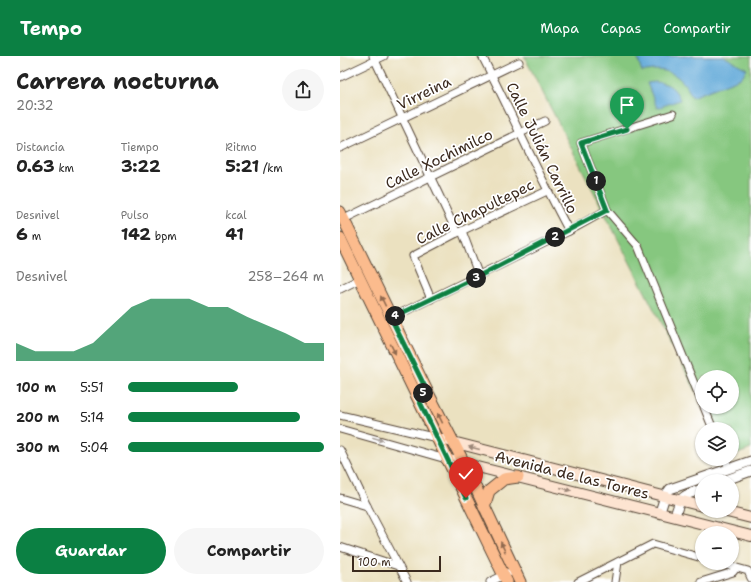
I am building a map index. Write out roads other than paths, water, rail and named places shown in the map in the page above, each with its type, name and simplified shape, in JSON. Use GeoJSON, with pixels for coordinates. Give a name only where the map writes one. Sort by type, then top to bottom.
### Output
{"type":"FeatureCollection","features":[{"type":"Feature","properties":{"kind":"main road"},"geometry":{"type":"LineString","coordinates":[[342,216],[391,318],[422,393],[437,438],[446,459],[505,579]]}},
{"type":"Feature","properties":{"kind":"main road"},"geometry":{"type":"LineString","coordinates":[[340,238],[360,279],[422,393],[464,463],[520,582]]}},
{"type":"Feature","properties":{"kind":"main road","name":"Avenida de las Torres"},"geometry":{"type":"LineString","coordinates":[[437,438],[695,504]]}},
{"type":"Feature","properties":{"kind":"main road","name":"Avenida de las Torres"},"geometry":{"type":"LineString","coordinates":[[446,459],[748,535]]}},
{"type":"Feature","properties":{"kind":"main road"},"geometry":{"type":"LineString","coordinates":[[541,483],[546,466]]}},
{"type":"Feature","properties":{"kind":"main road"},"geometry":{"type":"LineString","coordinates":[[484,507],[489,491],[504,479],[518,477]]}},
{"type":"Feature","properties":{"kind":"main road"},"geometry":{"type":"LineString","coordinates":[[739,515],[750,518],[748,535]]}},
{"type":"Feature","properties":{"kind":"street"},"geometry":{"type":"LineString","coordinates":[[340,77],[374,58],[384,56]]}},
{"type":"Feature","properties":{"kind":"street","name":"Calle Julián Carrillo"},"geometry":{"type":"LineString","coordinates":[[482,56],[547,191],[569,231]]}},
{"type":"Feature","properties":{"kind":"street"},"geometry":{"type":"LineString","coordinates":[[374,58],[431,177],[460,232],[479,276]]}},
{"type":"Feature","properties":{"kind":"street","name":"Virreina"},"geometry":{"type":"LineString","coordinates":[[340,148],[519,62]]}},
{"type":"Feature","properties":{"kind":"street"},"geometry":{"type":"LineString","coordinates":[[673,114],[581,143],[607,210],[638,246],[695,386]]}},
{"type":"Feature","properties":{"kind":"street","name":"Calle Xochimilco"},"geometry":{"type":"LineString","coordinates":[[342,216],[431,177],[545,121]]}},
{"type":"Feature","properties":{"kind":"street","name":"Calle Chapultepec"},"geometry":{"type":"LineString","coordinates":[[431,299],[413,256],[547,191]]}},
{"type":"Feature","properties":{"kind":"street"},"geometry":{"type":"LineString","coordinates":[[391,318],[569,231],[607,210]]}},
{"type":"Feature","properties":{"kind":"street"},"geometry":{"type":"LineString","coordinates":[[340,289],[360,279]]}},
{"type":"Feature","properties":{"kind":"street","name":"Avenida de las Torres"},"geometry":{"type":"LineString","coordinates":[[340,415],[437,438]]}},
{"type":"Feature","properties":{"kind":"street","name":"Avenida de las Torres"},"geometry":{"type":"LineString","coordinates":[[340,429],[446,459]]}},
{"type":"Feature","properties":{"kind":"street"},"geometry":{"type":"LineString","coordinates":[[340,450],[367,506],[407,582]]}},
{"type":"Feature","properties":{"kind":"street"},"geometry":{"type":"LineString","coordinates":[[660,512],[665,496],[670,489],[751,460]]}},
{"type":"Feature","properties":{"kind":"street"},"geometry":{"type":"LineString","coordinates":[[729,468],[731,474]]}},
{"type":"Feature","properties":{"kind":"street"},"geometry":{"type":"LineString","coordinates":[[739,475],[751,471]]}},
{"type":"Feature","properties":{"kind":"street"},"geometry":{"type":"LineString","coordinates":[[675,516],[680,500],[684,495],[695,491]]}},
{"type":"Feature","properties":{"kind":"street"},"geometry":{"type":"LineString","coordinates":[[340,498],[367,506]]}},
{"type":"Feature","properties":{"kind":"street"},"geometry":{"type":"LineString","coordinates":[[578,582],[653,544],[695,556]]}},
{"type":"Feature","properties":{"kind":"street"},"geometry":{"type":"LineString","coordinates":[[340,547],[398,566]]}},
{"type":"Feature","properties":{"kind":"street"},"geometry":{"type":"LineString","coordinates":[[615,582],[618,562]]}},
{"type":"Feature","properties":{"kind":"street"},"geometry":{"type":"LineString","coordinates":[[739,569],[748,571],[751,578]]}},
{"type":"Feature","properties":{"kind":"street"},"geometry":{"type":"LineString","coordinates":[[490,582],[505,579],[514,570]]}},
{"type":"Feature","properties":{"kind":"street"},"geometry":{"type":"LineString","coordinates":[[700,582],[733,572],[734,570]]}},
{"type":"Feature","properties":{"kind":"water"},"geometry":{"type":"Polygon","coordinates":[[[637,56],[723,56],[747,69],[741,78],[692,97],[688,89],[678,77],[666,71],[651,70],[642,72],[637,56]]]}},
{"type":"Feature","properties":{"kind":"water"},"geometry":{"type":"Polygon","coordinates":[[[647,83],[664,83],[670,86],[676,92],[680,100],[657,108],[647,83]]]}}]}
